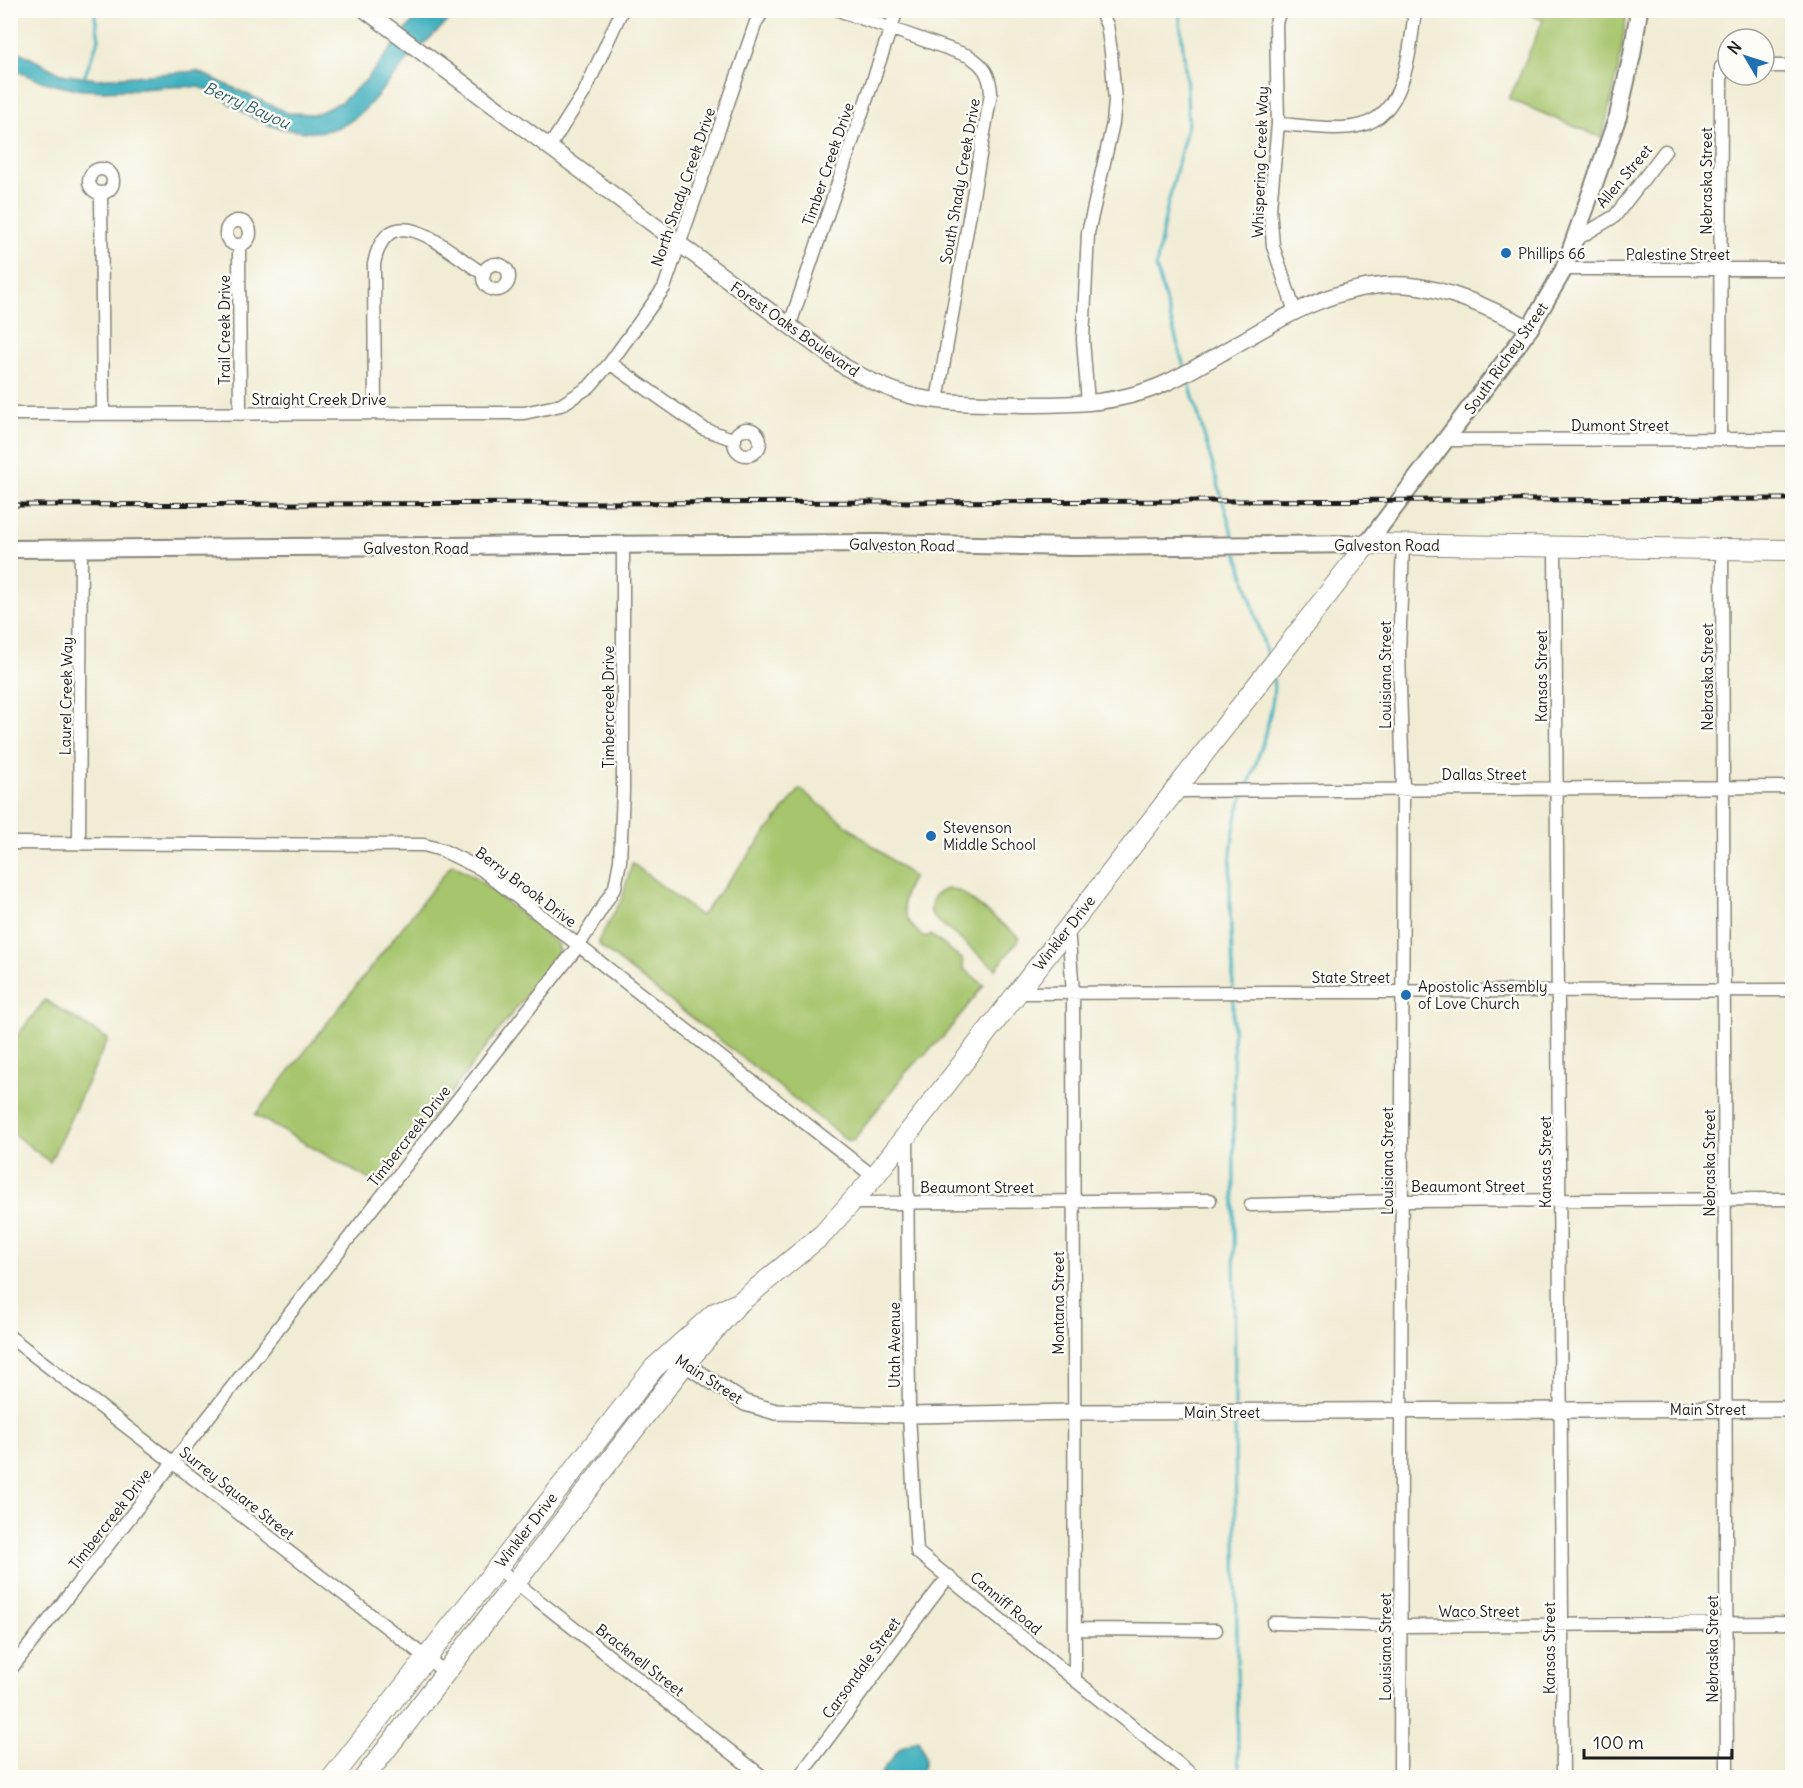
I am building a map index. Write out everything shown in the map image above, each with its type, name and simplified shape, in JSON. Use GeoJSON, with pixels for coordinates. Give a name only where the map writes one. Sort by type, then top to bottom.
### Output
{"type":"FeatureCollection","features":[{"type":"Feature","properties":{"kind":"main road","name":"South Richey Street"},"geometry":{"type":"LineString","coordinates":[[1367,544],[1530,328],[1564,269],[1618,116],[1639,10]]}},
{"type":"Feature","properties":{"kind":"main road","name":"Winkler Drive"},"geometry":{"type":"LineString","coordinates":[[368,1772],[684,1365],[724,1323],[739,1303],[823,1234],[853,1203],[907,1138],[1068,927],[1367,544]]}},
{"type":"Feature","properties":{"kind":"main road","name":"Galveston Road"},"geometry":{"type":"LineString","coordinates":[[10,549],[623,545],[1258,546],[1404,544],[1792,550]]}},
{"type":"Feature","properties":{"kind":"main road","name":"Winkler Drive"},"geometry":{"type":"LineString","coordinates":[[332,1778],[637,1386],[669,1352],[715,1313],[739,1303]]}},
{"type":"Feature","properties":{"kind":"main road"},"geometry":{"type":"LineString","coordinates":[[352,1752],[368,1772]]}},
{"type":"Feature","properties":{"kind":"street","name":"Forest Oaks Boulevard"},"geometry":{"type":"LineString","coordinates":[[365,10],[550,146],[789,327],[845,367],[892,390],[937,401],[1064,405],[1138,394],[1167,383],[1295,312],[1332,297],[1369,288],[1406,285],[1474,300],[1530,328]]}},
{"type":"Feature","properties":{"kind":"street"},"geometry":{"type":"LineString","coordinates":[[550,146],[585,91],[622,10]]}},
{"type":"Feature","properties":{"kind":"street","name":"North Shady Creek Drive"},"geometry":{"type":"LineString","coordinates":[[610,363],[664,288],[756,22],[764,10]]}},
{"type":"Feature","properties":{"kind":"street"},"geometry":{"type":"LineString","coordinates":[[838,10],[890,28]]}},
{"type":"Feature","properties":{"kind":"street","name":"Timber Creek Drive"},"geometry":{"type":"LineString","coordinates":[[789,327],[897,10]]}},
{"type":"Feature","properties":{"kind":"street"},"geometry":{"type":"LineString","coordinates":[[1088,403],[1083,340],[1086,253],[1088,233],[1113,123],[1115,100],[1110,43],[1100,10]]}},
{"type":"Feature","properties":{"kind":"street","name":"Whispering Creek Way"},"geometry":{"type":"LineString","coordinates":[[1280,10],[1276,23],[1278,124],[1270,208],[1273,246],[1295,312]]}},
{"type":"Feature","properties":{"kind":"street"},"geometry":{"type":"LineString","coordinates":[[1278,124],[1348,127],[1376,120],[1385,113],[1398,95],[1415,10]]}},
{"type":"Feature","properties":{"kind":"street","name":"South Shady Creek Drive"},"geometry":{"type":"LineString","coordinates":[[890,28],[969,56],[978,62],[990,79],[991,93],[937,401]]}},
{"type":"Feature","properties":{"kind":"street"},"geometry":{"type":"LineString","coordinates":[[1776,66],[1792,66]]}},
{"type":"Feature","properties":{"kind":"street","name":"Nebraska Street"},"geometry":{"type":"LineString","coordinates":[[1720,440],[1724,87]]}},
{"type":"Feature","properties":{"kind":"street","name":"Allen Street"},"geometry":{"type":"LineString","coordinates":[[1575,240],[1615,216],[1665,151]]}},
{"type":"Feature","properties":{"kind":"street"},"geometry":{"type":"LineString","coordinates":[[101,194],[103,414]]}},
{"type":"Feature","properties":{"kind":"street"},"geometry":{"type":"LineString","coordinates":[[375,413],[374,264],[382,243],[397,231],[414,230],[426,233],[484,274]]}},
{"type":"Feature","properties":{"kind":"street","name":"Trail Creek Drive"},"geometry":{"type":"LineString","coordinates":[[239,246],[240,414]]}},
{"type":"Feature","properties":{"kind":"street","name":"Palestine Street"},"geometry":{"type":"LineString","coordinates":[[1564,269],[1792,269]]}},
{"type":"Feature","properties":{"kind":"street"},"geometry":{"type":"LineString","coordinates":[[610,363],[704,429],[735,440]]}},
{"type":"Feature","properties":{"kind":"street","name":"Straight Creek Drive"},"geometry":{"type":"LineString","coordinates":[[10,414],[524,413],[541,411],[576,397],[589,387],[610,363]]}},
{"type":"Feature","properties":{"kind":"street","name":"Dumont Street"},"geometry":{"type":"LineString","coordinates":[[1447,440],[1792,439]]}},
{"type":"Feature","properties":{"kind":"street","name":"Louisiana Street"},"geometry":{"type":"LineString","coordinates":[[1400,1778],[1403,789],[1399,653],[1404,544]]}},
{"type":"Feature","properties":{"kind":"street","name":"Timbercreek Drive"},"geometry":{"type":"LineString","coordinates":[[10,1670],[579,945],[615,887],[621,861],[623,791],[623,545]]}},
{"type":"Feature","properties":{"kind":"street","name":"Kansas Street"},"geometry":{"type":"LineString","coordinates":[[1555,547],[1564,1625],[1563,1778]]}},
{"type":"Feature","properties":{"kind":"street","name":"Nebraska Street"},"geometry":{"type":"LineString","coordinates":[[1722,549],[1727,1778]]}},
{"type":"Feature","properties":{"kind":"street","name":"Laurel Creek Way"},"geometry":{"type":"LineString","coordinates":[[79,842],[81,550]]}},
{"type":"Feature","properties":{"kind":"street","name":"Dallas Street"},"geometry":{"type":"LineString","coordinates":[[1176,791],[1792,787]]}},
{"type":"Feature","properties":{"kind":"street","name":"Berry Brook Drive"},"geometry":{"type":"LineString","coordinates":[[10,843],[424,845],[442,850],[481,869],[874,1177]]}},
{"type":"Feature","properties":{"kind":"street","name":"Montana Street"},"geometry":{"type":"LineString","coordinates":[[1068,927],[1073,993],[1073,1412],[1076,1680]]}},
{"type":"Feature","properties":{"kind":"street","name":"State Street"},"geometry":{"type":"LineString","coordinates":[[1018,993],[1792,990]]}},
{"type":"Feature","properties":{"kind":"street","name":"Utah Avenue"},"geometry":{"type":"LineString","coordinates":[[907,1138],[909,1415],[917,1552]]}},
{"type":"Feature","properties":{"kind":"street","name":"Beaumont Street"},"geometry":{"type":"LineString","coordinates":[[1251,1206],[1402,1201],[1792,1199]]}},
{"type":"Feature","properties":{"kind":"street","name":"Beaumont Street"},"geometry":{"type":"LineString","coordinates":[[853,1203],[1210,1200]]}},
{"type":"Feature","properties":{"kind":"street","name":"Surrey Square Street"},"geometry":{"type":"LineString","coordinates":[[10,1337],[446,1672]]}},
{"type":"Feature","properties":{"kind":"street","name":"Main Street"},"geometry":{"type":"LineString","coordinates":[[669,1352],[684,1365],[745,1403],[768,1410],[909,1415],[1401,1410],[1792,1410]]}},
{"type":"Feature","properties":{"kind":"street","name":"Canniff Road"},"geometry":{"type":"LineString","coordinates":[[917,1552],[1196,1778]]}},
{"type":"Feature","properties":{"kind":"street","name":"Bracknell Street"},"geometry":{"type":"LineString","coordinates":[[496,1567],[764,1778]]}},
{"type":"Feature","properties":{"kind":"street","name":"Carsondale Street"},"geometry":{"type":"LineString","coordinates":[[798,1778],[874,1679],[890,1651],[949,1576]]}},
{"type":"Feature","properties":{"kind":"street","name":"Waco Street"},"geometry":{"type":"LineString","coordinates":[[1273,1623],[1401,1626],[1792,1623]]}},
{"type":"Feature","properties":{"kind":"street"},"geometry":{"type":"LineString","coordinates":[[1077,1629],[1215,1630]]}},
{"type":"Feature","properties":{"kind":"green space"},"geometry":{"type":"Polygon","coordinates":[[[1532,11],[1627,11],[1619,67],[1602,138],[1509,99],[1543,20],[1532,16],[1532,11]]]}},
{"type":"Feature","properties":{"kind":"green space"},"geometry":{"type":"Polygon","coordinates":[[[800,789],[913,877],[908,885],[904,901],[904,909],[910,923],[923,937],[931,935],[962,959],[964,969],[984,985],[944,1036],[906,1072],[853,1141],[847,1140],[600,946],[598,941],[622,899],[632,863],[701,916],[800,789]]]}},
{"type":"Feature","properties":{"kind":"green space"},"geometry":{"type":"Polygon","coordinates":[[[452,864],[475,877],[557,943],[559,953],[379,1185],[255,1115],[452,864]]]}},
{"type":"Feature","properties":{"kind":"green space"},"geometry":{"type":"Polygon","coordinates":[[[948,889],[961,892],[1020,938],[996,969],[932,916],[933,898],[948,889]]]}},
{"type":"Feature","properties":{"kind":"green space"},"geometry":{"type":"Polygon","coordinates":[[[45,1000],[108,1039],[50,1162],[10,1131],[11,1044],[45,1000]]]}},
{"type":"Feature","properties":{"kind":"water","name":"Berry Bayou"},"geometry":{"type":"Polygon","coordinates":[[[421,11],[459,11],[407,61],[364,110],[336,128],[318,132],[296,131],[260,122],[206,89],[197,87],[176,86],[106,91],[75,89],[44,82],[11,68],[10,47],[61,74],[97,79],[197,71],[288,113],[316,114],[341,102],[366,80],[421,11]]]}},
{"type":"Feature","properties":{"kind":"water"},"geometry":{"type":"Polygon","coordinates":[[[918,1740],[923,1750],[925,1764],[917,1777],[878,1777],[900,1748],[918,1740]]]}},
{"type":"Feature","properties":{"kind":"waterway"},"geometry":{"type":"LineString","coordinates":[[83,80],[99,38],[94,10]]}},
{"type":"Feature","properties":{"kind":"waterway"},"geometry":{"type":"LineString","coordinates":[[1179,10],[1187,87],[1188,123],[1166,212],[1156,267],[1184,367]]}},
{"type":"Feature","properties":{"kind":"waterway"},"geometry":{"type":"LineString","coordinates":[[1188,379],[1234,540]]}},
{"type":"Feature","properties":{"kind":"waterway"},"geometry":{"type":"LineString","coordinates":[[1237,552],[1268,658]]}},
{"type":"Feature","properties":{"kind":"waterway"},"geometry":{"type":"LineString","coordinates":[[1247,788],[1269,717],[1274,689],[1273,679]]}},
{"type":"Feature","properties":{"kind":"waterway"},"geometry":{"type":"LineString","coordinates":[[1233,990],[1230,864],[1237,816],[1244,794]]}},
{"type":"Feature","properties":{"kind":"waterway"},"geometry":{"type":"LineString","coordinates":[[1233,996],[1235,1407]]}},
{"type":"Feature","properties":{"kind":"waterway"},"geometry":{"type":"LineString","coordinates":[[1235,1416],[1238,1760],[1241,1778]]}},
{"type":"Feature","properties":{"kind":"railway"},"geometry":{"type":"LineString","coordinates":[[10,505],[1792,499]]}},
{"type":"Feature","properties":{"kind":"place","name":"Phillips 66"},"geometry":{"type":"Point","coordinates":[1506,253]}},
{"type":"Feature","properties":{"kind":"place","name":"Stevenson Middle School"},"geometry":{"type":"Point","coordinates":[931,836]}},
{"type":"Feature","properties":{"kind":"place","name":"Apostolic Assembly of Love Church"},"geometry":{"type":"Point","coordinates":[1406,995]}}]}
